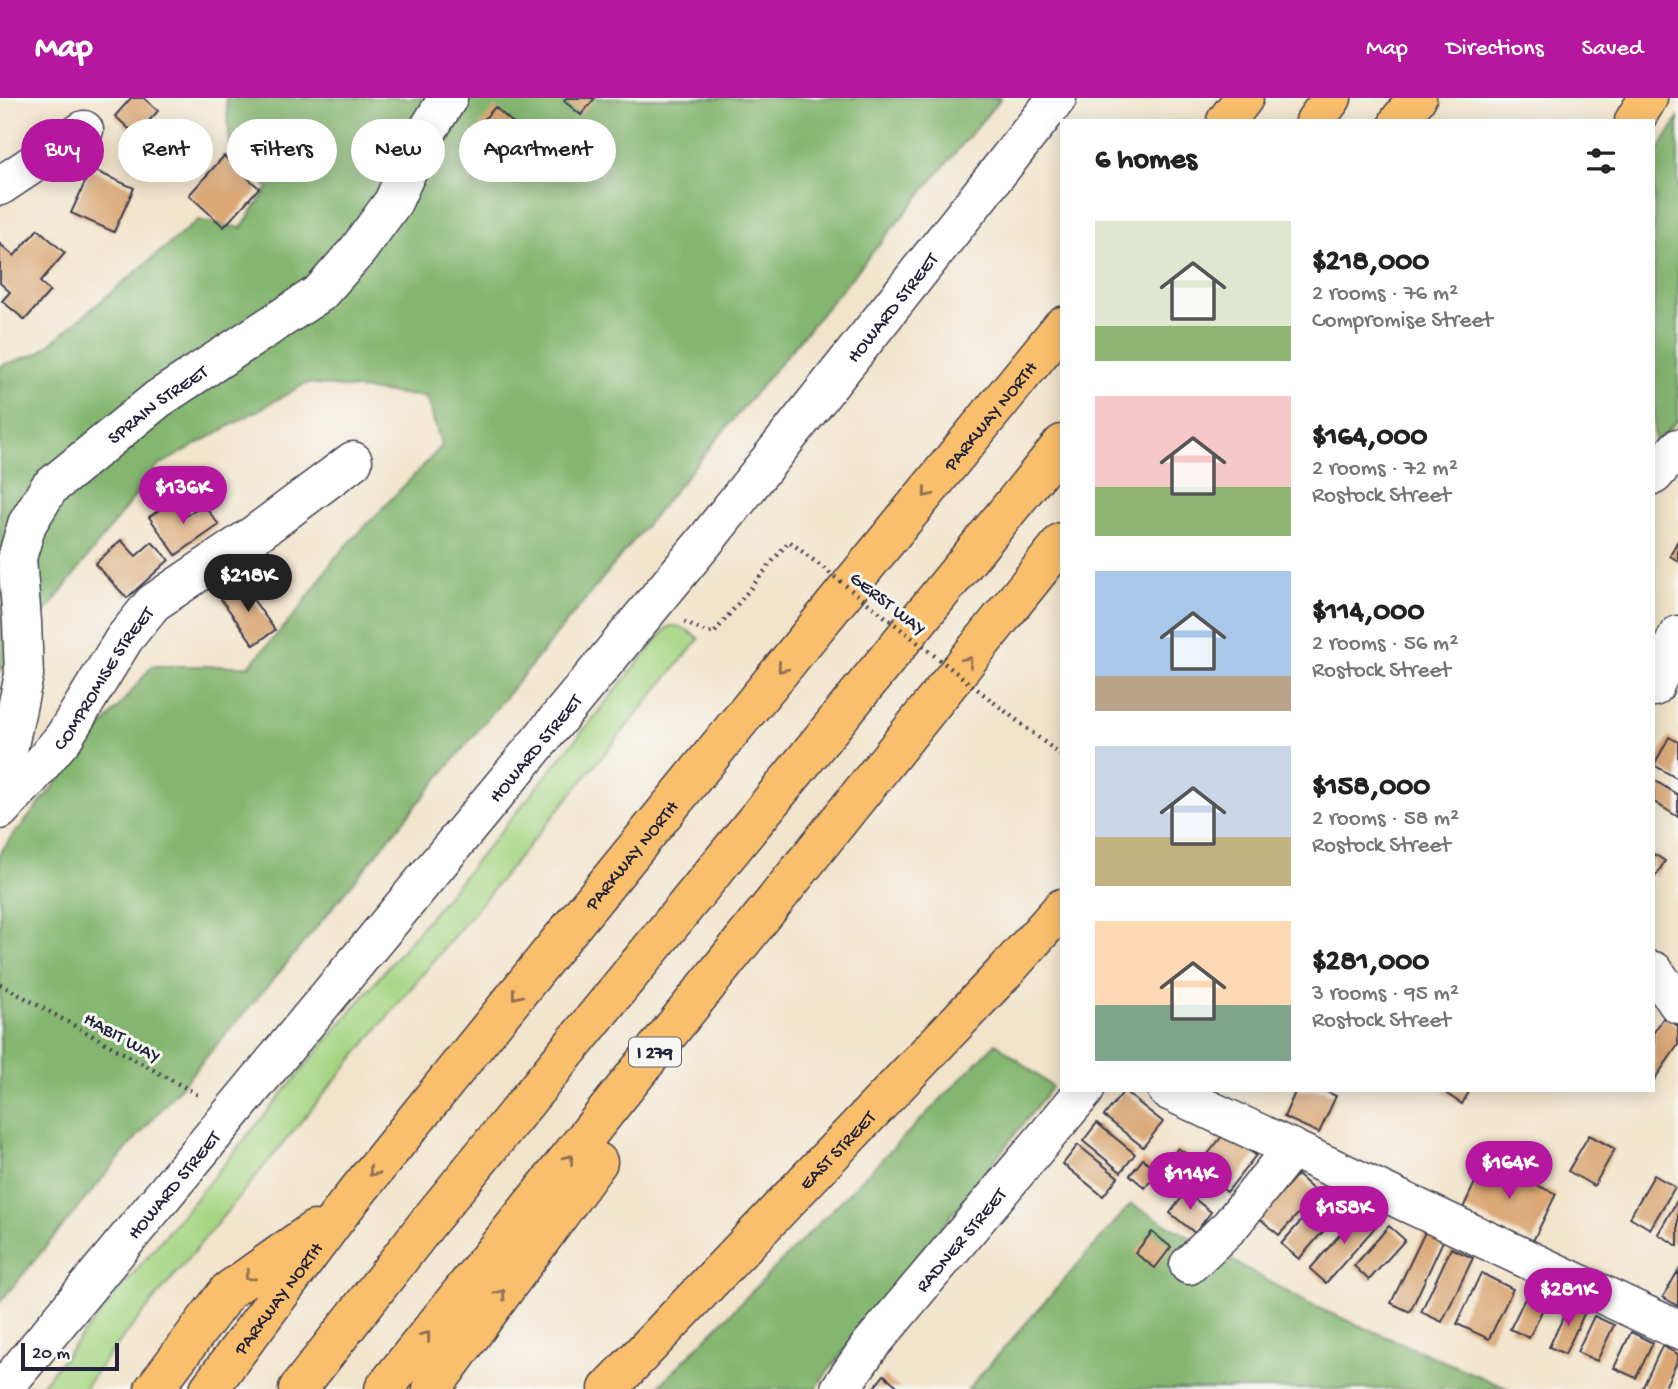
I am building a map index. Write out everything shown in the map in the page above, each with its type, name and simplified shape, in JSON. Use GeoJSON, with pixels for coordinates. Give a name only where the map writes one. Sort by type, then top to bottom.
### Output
{"type":"FeatureCollection","features":[{"type":"Feature","properties":{"kind":"main road"},"geometry":{"type":"LineString","coordinates":[[1228,119],[1244,98]]}},
{"type":"Feature","properties":{"kind":"main road"},"geometry":{"type":"LineString","coordinates":[[1316,119],[1332,98]]}},
{"type":"Feature","properties":{"kind":"main road"},"geometry":{"type":"LineString","coordinates":[[1401,119],[1417,98]]}},
{"type":"Feature","properties":{"kind":"main road"},"geometry":{"type":"LineString","coordinates":[[1635,119],[1648,98]]}},
{"type":"Feature","properties":{"kind":"main road","name":"PARKWAY NORTH"},"geometry":{"type":"LineString","coordinates":[[209,1389],[344,1208],[1060,328]]}},
{"type":"Feature","properties":{"kind":"main road"},"geometry":{"type":"LineString","coordinates":[[298,1389],[430,1220],[1060,445]]}},
{"type":"Feature","properties":{"kind":"main road","name":"I 279"},"geometry":{"type":"LineString","coordinates":[[384,1389],[1060,545]]}},
{"type":"Feature","properties":{"kind":"main road"},"geometry":{"type":"LineString","coordinates":[[432,1389],[925,714]]}},
{"type":"Feature","properties":{"kind":"main road","name":"EAST STREET"},"geometry":{"type":"LineString","coordinates":[[608,1389],[1003,974],[1060,910]]}},
{"type":"Feature","properties":{"kind":"main road"},"geometry":{"type":"LineString","coordinates":[[154,1389],[228,1291],[344,1208]]}},
{"type":"Feature","properties":{"kind":"street","name":"SPRAIN STREET"},"geometry":{"type":"LineString","coordinates":[[0,772],[8,750],[24,675],[17,558],[27,524],[49,488],[158,399],[320,293],[358,250],[393,202],[421,141],[448,98]]}},
{"type":"Feature","properties":{"kind":"street","name":"HOWARD STREET"},"geometry":{"type":"LineString","coordinates":[[2,1389],[706,540],[1057,98]]}},
{"type":"Feature","properties":{"kind":"street"},"geometry":{"type":"LineString","coordinates":[[0,186],[21,172]]}},
{"type":"Feature","properties":{"kind":"street"},"geometry":{"type":"LineString","coordinates":[[1655,474],[1678,447]]}},
{"type":"Feature","properties":{"kind":"street","name":"COMPROMISE STREET"},"geometry":{"type":"LineString","coordinates":[[0,810],[64,737],[124,639],[153,603],[254,535],[353,461]]}},
{"type":"Feature","properties":{"kind":"street"},"geometry":{"type":"LineString","coordinates":[[1655,685],[1678,635]]}},
{"type":"Feature","properties":{"kind":"street"},"geometry":{"type":"LineString","coordinates":[[1655,972],[1678,1004]]}},
{"type":"Feature","properties":{"kind":"street","name":"RADNER STREET"},"geometry":{"type":"LineString","coordinates":[[840,1389],[869,1347],[1083,1092]]}},
{"type":"Feature","properties":{"kind":"street"},"geometry":{"type":"LineString","coordinates":[[1171,1092],[1678,1330]]}},
{"type":"Feature","properties":{"kind":"street"},"geometry":{"type":"LineString","coordinates":[[1189,1265],[1230,1226],[1292,1148]]}},
{"type":"Feature","properties":{"kind":"path","name":"GERST WAY"},"geometry":{"type":"LineString","coordinates":[[715,632],[789,541],[1060,755]]}},
{"type":"Feature","properties":{"kind":"path","name":"HABIT WAY"},"geometry":{"type":"LineString","coordinates":[[0,984],[231,1113]]}},
{"type":"Feature","properties":{"kind":"green space"},"geometry":{"type":"Polygon","coordinates":[[[226,98],[1001,98],[278,974],[131,1144],[0,1302],[0,852],[152,666],[249,666],[298,611],[335,558],[442,446],[426,397],[307,383],[158,466],[0,671],[0,366],[39,353],[198,220],[241,228],[268,188],[262,182],[337,182],[337,119],[228,119],[226,98]]]}},
{"type":"Feature","properties":{"kind":"green space"},"geometry":{"type":"Polygon","coordinates":[[[1678,118],[1678,420],[1655,445],[1655,156],[1678,118]]]}},
{"type":"Feature","properties":{"kind":"green space"},"geometry":{"type":"Polygon","coordinates":[[[671,626],[683,628],[699,639],[107,1357],[84,1389],[38,1389],[509,822],[644,655],[671,626]]]}},
{"type":"Feature","properties":{"kind":"green space"},"geometry":{"type":"Polygon","coordinates":[[[996,1043],[1052,1087],[816,1389],[656,1389],[996,1043]]]}},
{"type":"Feature","properties":{"kind":"green space"},"geometry":{"type":"Polygon","coordinates":[[[1131,1204],[1311,1305],[1509,1389],[968,1389],[1131,1204]]]}},
{"type":"Feature","properties":{"kind":"building"},"geometry":{"type":"Polygon","coordinates":[[[131,98],[144,98],[158,111],[151,119],[118,119],[115,116],[131,98]]]}},
{"type":"Feature","properties":{"kind":"building"},"geometry":{"type":"Polygon","coordinates":[[[566,98],[595,98],[581,115],[564,101],[566,98]]]}},
{"type":"Feature","properties":{"kind":"building"},"geometry":{"type":"Polygon","coordinates":[[[495,107],[508,119],[484,119],[495,107]]]}},
{"type":"Feature","properties":{"kind":"building"},"geometry":{"type":"Polygon","coordinates":[[[224,156],[227,159],[227,182],[252,182],[259,188],[224,227],[189,195],[201,182],[213,182],[213,168],[224,156]]]}},
{"type":"Feature","properties":{"kind":"building"},"geometry":{"type":"Polygon","coordinates":[[[104,175],[134,188],[114,232],[71,213],[85,182],[104,182],[104,175]]]}},
{"type":"Feature","properties":{"kind":"building"},"geometry":{"type":"Polygon","coordinates":[[[38,229],[65,253],[40,282],[50,291],[25,320],[2,301],[10,292],[0,283],[0,244],[14,256],[38,229]]]}},
{"type":"Feature","properties":{"kind":"building"},"geometry":{"type":"Polygon","coordinates":[[[171,502],[183,518],[203,504],[219,525],[176,555],[149,517],[171,502]]]}},
{"type":"Feature","properties":{"kind":"building"},"geometry":{"type":"Polygon","coordinates":[[[121,540],[136,556],[152,542],[169,560],[127,598],[95,564],[121,540]]]}},
{"type":"Feature","properties":{"kind":"building"},"geometry":{"type":"Polygon","coordinates":[[[1678,540],[1678,561],[1670,556],[1678,540]]]}},
{"type":"Feature","properties":{"kind":"building"},"geometry":{"type":"Polygon","coordinates":[[[242,584],[275,630],[254,645],[221,599],[242,584]]]}},
{"type":"Feature","properties":{"kind":"building"},"geometry":{"type":"Polygon","coordinates":[[[1669,737],[1678,742],[1678,779],[1655,763],[1669,737]]]}},
{"type":"Feature","properties":{"kind":"building"},"geometry":{"type":"Polygon","coordinates":[[[1655,781],[1678,795],[1678,817],[1655,803],[1655,781]]]}},
{"type":"Feature","properties":{"kind":"building"},"geometry":{"type":"Polygon","coordinates":[[[1655,855],[1665,861],[1655,877],[1655,855]]]}},
{"type":"Feature","properties":{"kind":"building"},"geometry":{"type":"Polygon","coordinates":[[[1664,1017],[1678,1026],[1678,1045],[1655,1079],[1655,1030],[1664,1017]]]}},
{"type":"Feature","properties":{"kind":"building"},"geometry":{"type":"Polygon","coordinates":[[[1125,1092],[1163,1122],[1143,1147],[1104,1116],[1125,1092]]]}},
{"type":"Feature","properties":{"kind":"building"},"geometry":{"type":"Polygon","coordinates":[[[1295,1092],[1327,1092],[1336,1096],[1319,1133],[1284,1117],[1295,1092]]]}},
{"type":"Feature","properties":{"kind":"building"},"geometry":{"type":"Polygon","coordinates":[[[1444,1092],[1469,1092],[1462,1104],[1444,1092]]]}},
{"type":"Feature","properties":{"kind":"building"},"geometry":{"type":"Polygon","coordinates":[[[1097,1123],[1135,1154],[1121,1172],[1083,1141],[1097,1123]]]}},
{"type":"Feature","properties":{"kind":"building"},"geometry":{"type":"Polygon","coordinates":[[[1223,1135],[1256,1155],[1227,1192],[1197,1168],[1223,1135]]]}},
{"type":"Feature","properties":{"kind":"building"},"geometry":{"type":"Polygon","coordinates":[[[1589,1135],[1615,1149],[1594,1186],[1568,1171],[1589,1135]]]}},
{"type":"Feature","properties":{"kind":"building"},"geometry":{"type":"Polygon","coordinates":[[[1078,1145],[1118,1177],[1103,1196],[1063,1164],[1078,1145]]]}},
{"type":"Feature","properties":{"kind":"building"},"geometry":{"type":"Polygon","coordinates":[[[1178,1148],[1197,1162],[1183,1180],[1164,1165],[1178,1148]]]}},
{"type":"Feature","properties":{"kind":"building"},"geometry":{"type":"Polygon","coordinates":[[[1143,1159],[1158,1171],[1145,1188],[1130,1175],[1143,1159]]]}},
{"type":"Feature","properties":{"kind":"building"},"geometry":{"type":"Polygon","coordinates":[[[1485,1161],[1556,1194],[1533,1241],[1463,1208],[1485,1161]]]}},
{"type":"Feature","properties":{"kind":"building"},"geometry":{"type":"Polygon","coordinates":[[[1297,1175],[1317,1193],[1279,1235],[1259,1218],[1297,1175]]]}},
{"type":"Feature","properties":{"kind":"building"},"geometry":{"type":"Polygon","coordinates":[[[1654,1175],[1675,1187],[1650,1229],[1630,1217],[1654,1175]]]}},
{"type":"Feature","properties":{"kind":"building"},"geometry":{"type":"Polygon","coordinates":[[[1328,1190],[1346,1205],[1299,1259],[1281,1244],[1328,1190]]]}},
{"type":"Feature","properties":{"kind":"building"},"geometry":{"type":"Polygon","coordinates":[[[1186,1192],[1211,1212],[1195,1233],[1170,1213],[1186,1192]]]}},
{"type":"Feature","properties":{"kind":"building"},"geometry":{"type":"Polygon","coordinates":[[[1678,1199],[1678,1246],[1658,1234],[1678,1199]]]}},
{"type":"Feature","properties":{"kind":"building"},"geometry":{"type":"Polygon","coordinates":[[[1362,1209],[1378,1224],[1326,1283],[1310,1269],[1362,1209]]]}},
{"type":"Feature","properties":{"kind":"building"},"geometry":{"type":"Polygon","coordinates":[[[1389,1226],[1405,1240],[1369,1280],[1354,1266],[1389,1226]]]}},
{"type":"Feature","properties":{"kind":"building"},"geometry":{"type":"Polygon","coordinates":[[[1152,1232],[1171,1247],[1155,1268],[1135,1253],[1152,1232]]]}},
{"type":"Feature","properties":{"kind":"building"},"geometry":{"type":"Polygon","coordinates":[[[1425,1232],[1443,1241],[1410,1312],[1391,1303],[1425,1232]]]}},
{"type":"Feature","properties":{"kind":"building"},"geometry":{"type":"Polygon","coordinates":[[[1451,1248],[1473,1258],[1442,1322],[1421,1312],[1451,1248]]]}},
{"type":"Feature","properties":{"kind":"building"},"geometry":{"type":"Polygon","coordinates":[[[1678,1271],[1678,1306],[1663,1297],[1678,1271]]]}},
{"type":"Feature","properties":{"kind":"building"},"geometry":{"type":"Polygon","coordinates":[[[1481,1273],[1513,1289],[1489,1339],[1457,1324],[1481,1273]]]}},
{"type":"Feature","properties":{"kind":"building"},"geometry":{"type":"Polygon","coordinates":[[[1530,1288],[1549,1296],[1529,1338],[1510,1329],[1530,1288]]]}},
{"type":"Feature","properties":{"kind":"building"},"geometry":{"type":"Polygon","coordinates":[[[1571,1301],[1587,1308],[1565,1354],[1549,1347],[1571,1301]]]}},
{"type":"Feature","properties":{"kind":"building"},"geometry":{"type":"Polygon","coordinates":[[[1594,1316],[1614,1325],[1597,1361],[1577,1352],[1594,1316]]]}},
{"type":"Feature","properties":{"kind":"building"},"geometry":{"type":"Polygon","coordinates":[[[1631,1332],[1653,1343],[1636,1378],[1614,1368],[1631,1332]]]}},
{"type":"Feature","properties":{"kind":"building"},"geometry":{"type":"Polygon","coordinates":[[[1662,1346],[1678,1354],[1678,1360],[1664,1389],[1642,1389],[1662,1346]]]}},
{"type":"Feature","properties":{"kind":"building"},"geometry":{"type":"Polygon","coordinates":[[[884,1375],[901,1389],[873,1389],[884,1375]]]}}]}
